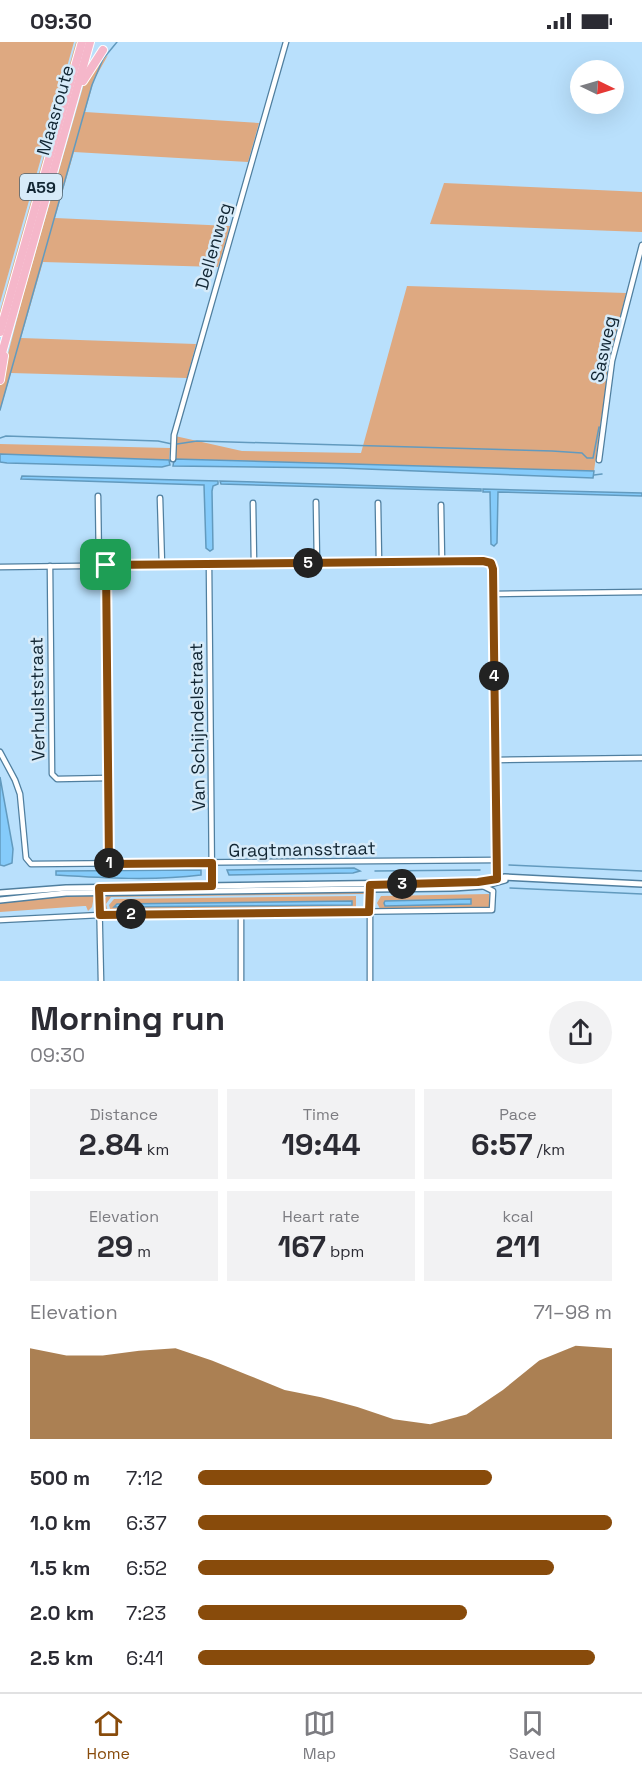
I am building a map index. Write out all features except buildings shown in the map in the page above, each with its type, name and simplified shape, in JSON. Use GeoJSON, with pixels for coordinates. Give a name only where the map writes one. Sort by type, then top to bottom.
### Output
{"type":"FeatureCollection","features":[{"type":"Feature","properties":{"kind":"highway","name":"Maasroute"},"geometry":{"type":"LineString","coordinates":[[0,332],[82,42]]}},
{"type":"Feature","properties":{"kind":"highway","name":"Maasroute"},"geometry":{"type":"LineString","coordinates":[[0,360],[90,42]]}},
{"type":"Feature","properties":{"kind":"highway","name":"A59"},"geometry":{"type":"LineString","coordinates":[[74,99],[89,70],[103,50]]}},
{"type":"Feature","properties":{"kind":"highway","name":"A59"},"geometry":{"type":"LineString","coordinates":[[0,380],[10,325]]}},
{"type":"Feature","properties":{"kind":"street","name":"Dellenweg"},"geometry":{"type":"LineString","coordinates":[[173,459],[173,441],[286,42]]}},
{"type":"Feature","properties":{"kind":"street","name":"Sasweg"},"geometry":{"type":"LineString","coordinates":[[599,460],[612,361],[642,245]]}},
{"type":"Feature","properties":{"kind":"street"},"geometry":{"type":"LineString","coordinates":[[98,496],[99,565]]}},
{"type":"Feature","properties":{"kind":"street"},"geometry":{"type":"LineString","coordinates":[[160,498],[162,564]]}},
{"type":"Feature","properties":{"kind":"street"},"geometry":{"type":"LineString","coordinates":[[253,502],[254,563]]}},
{"type":"Feature","properties":{"kind":"street"},"geometry":{"type":"LineString","coordinates":[[316,502],[316,563]]}},
{"type":"Feature","properties":{"kind":"street"},"geometry":{"type":"LineString","coordinates":[[378,503],[379,562]]}},
{"type":"Feature","properties":{"kind":"street"},"geometry":{"type":"LineString","coordinates":[[441,505],[442,561]]}},
{"type":"Feature","properties":{"kind":"street"},"geometry":{"type":"LineString","coordinates":[[0,567],[442,561],[491,563],[494,594],[497,880]]}},
{"type":"Feature","properties":{"kind":"street","name":"Van Schijndelstraat"},"geometry":{"type":"LineString","coordinates":[[209,564],[212,888]]}},
{"type":"Feature","properties":{"kind":"street"},"geometry":{"type":"LineString","coordinates":[[106,565],[109,864]]}},
{"type":"Feature","properties":{"kind":"street","name":"Verhulststraat"},"geometry":{"type":"LineString","coordinates":[[50,566],[52,774],[57,779],[108,778]]}},
{"type":"Feature","properties":{"kind":"street"},"geometry":{"type":"LineString","coordinates":[[494,594],[642,592]]}},
{"type":"Feature","properties":{"kind":"street","name":"Gragtmansstraat"},"geometry":{"type":"LineString","coordinates":[[0,752],[20,794],[26,858],[28,862],[36,865],[496,860]]}},
{"type":"Feature","properties":{"kind":"street"},"geometry":{"type":"LineString","coordinates":[[496,760],[642,758]]}},
{"type":"Feature","properties":{"kind":"street"},"geometry":{"type":"LineString","coordinates":[[370,887],[513,878],[642,884]]}},
{"type":"Feature","properties":{"kind":"street"},"geometry":{"type":"LineString","coordinates":[[0,893],[36,889],[483,886],[497,880]]}},
{"type":"Feature","properties":{"kind":"street"},"geometry":{"type":"LineString","coordinates":[[0,921],[100,915],[492,910],[493,891],[483,886]]}},
{"type":"Feature","properties":{"kind":"street"},"geometry":{"type":"LineString","coordinates":[[370,887],[370,981]]}},
{"type":"Feature","properties":{"kind":"street"},"geometry":{"type":"LineString","coordinates":[[0,900],[99,890]]}},
{"type":"Feature","properties":{"kind":"street"},"geometry":{"type":"LineString","coordinates":[[99,890],[100,981]]}},
{"type":"Feature","properties":{"kind":"street"},"geometry":{"type":"LineString","coordinates":[[241,913],[242,981]]}},
{"type":"Feature","properties":{"kind":"shaded area"},"geometry":{"type":"Polygon","coordinates":[[[0,42],[74,42],[0,303],[0,42]]]}},
{"type":"Feature","properties":{"kind":"shaded area"},"geometry":{"type":"Polygon","coordinates":[[[76,42],[78,42],[0,316],[0,311],[76,42]]]}},
{"type":"Feature","properties":{"kind":"shaded area"},"geometry":{"type":"Polygon","coordinates":[[[108,55],[94,80],[85,112],[259,123],[248,162],[74,152],[55,218],[230,226],[218,267],[43,262],[21,338],[196,344],[187,378],[11,373],[0,411],[0,385],[85,80],[108,55]]]}},
{"type":"Feature","properties":{"kind":"shaded area"},"geometry":{"type":"Polygon","coordinates":[[[444,183],[642,192],[642,232],[430,224],[444,183]]]}},
{"type":"Feature","properties":{"kind":"shaded area"},"geometry":{"type":"Polygon","coordinates":[[[407,286],[626,293],[609,363],[594,471],[174,459],[175,436],[242,451],[361,453],[407,286]]]}},
{"type":"Feature","properties":{"kind":"shaded area"},"geometry":{"type":"Polygon","coordinates":[[[0,444],[170,448],[169,460],[0,454],[0,444]]]}},
{"type":"Feature","properties":{"kind":"shaded area"},"geometry":{"type":"Polygon","coordinates":[[[361,890],[365,894],[111,897],[106,904],[108,912],[103,906],[104,899],[110,894],[361,890]]]}},
{"type":"Feature","properties":{"kind":"shaded area"},"geometry":{"type":"Polygon","coordinates":[[[90,894],[94,896],[92,907],[88,911],[84,906],[0,912],[0,903],[90,894]]]}},
{"type":"Feature","properties":{"kind":"shaded area"},"geometry":{"type":"Polygon","coordinates":[[[489,894],[489,908],[380,909],[377,903],[381,896],[489,894]]]}},
{"type":"Feature","properties":{"kind":"shaded area"},"geometry":{"type":"Polygon","coordinates":[[[356,896],[356,910],[111,912],[109,905],[114,899],[356,896]]]}},
{"type":"Feature","properties":{"kind":"water"},"geometry":{"type":"Polygon","coordinates":[[[0,454],[169,460],[170,465],[162,467],[7,463],[0,462],[0,454]]]}},
{"type":"Feature","properties":{"kind":"water"},"geometry":{"type":"Polygon","coordinates":[[[174,459],[594,471],[593,478],[341,468],[173,466],[174,459]]]}},
{"type":"Feature","properties":{"kind":"water"},"geometry":{"type":"Polygon","coordinates":[[[22,476],[218,481],[212,491],[213,549],[210,551],[206,548],[204,485],[21,479],[22,476]]]}},
{"type":"Feature","properties":{"kind":"water"},"geometry":{"type":"Polygon","coordinates":[[[220,481],[481,489],[481,491],[221,484],[220,481]]]}},
{"type":"Feature","properties":{"kind":"water"},"geometry":{"type":"Polygon","coordinates":[[[483,489],[642,493],[642,496],[498,492],[497,543],[494,546],[491,544],[490,492],[483,492],[483,489]]]}},
{"type":"Feature","properties":{"kind":"water"},"geometry":{"type":"Polygon","coordinates":[[[0,777],[13,849],[12,863],[4,866],[0,865],[0,777]]]}},
{"type":"Feature","properties":{"kind":"water"},"geometry":{"type":"Polygon","coordinates":[[[354,868],[360,871],[229,875],[227,870],[354,868]]]}},
{"type":"Feature","properties":{"kind":"water"},"geometry":{"type":"Polygon","coordinates":[[[201,870],[201,875],[165,878],[56,875],[56,871],[201,870]]]}},
{"type":"Feature","properties":{"kind":"water"},"geometry":{"type":"Polygon","coordinates":[[[471,899],[471,904],[385,906],[384,903],[385,901],[471,899]]]}},
{"type":"Feature","properties":{"kind":"water"},"geometry":{"type":"Polygon","coordinates":[[[352,901],[352,905],[114,907],[117,904],[352,901]]]}},
{"type":"Feature","properties":{"kind":"waterway"},"geometry":{"type":"LineString","coordinates":[[0,410],[92,85],[103,59],[117,42]]}},
{"type":"Feature","properties":{"kind":"waterway"},"geometry":{"type":"LineString","coordinates":[[177,444],[197,441],[552,451],[582,453],[587,458],[593,458],[599,427]]}},
{"type":"Feature","properties":{"kind":"waterway"},"geometry":{"type":"LineString","coordinates":[[0,438],[6,436],[158,441],[172,444]]}},
{"type":"Feature","properties":{"kind":"waterway"},"geometry":{"type":"LineString","coordinates":[[594,475],[602,474]]}},
{"type":"Feature","properties":{"kind":"waterway"},"geometry":{"type":"LineString","coordinates":[[509,865],[642,871]]}},
{"type":"Feature","properties":{"kind":"waterway"},"geometry":{"type":"LineString","coordinates":[[375,871],[480,870]]}},
{"type":"Feature","properties":{"kind":"waterway"},"geometry":{"type":"LineString","coordinates":[[510,888],[642,894]]}},
{"type":"Feature","properties":{"kind":"route"},"geometry":{"type":"LineString","coordinates":[[483,561],[491,563],[494,594],[497,879],[478,882],[370,885],[369,912],[100,915],[99,888],[212,886],[212,863],[109,864],[106,565],[483,561]]}}]}
